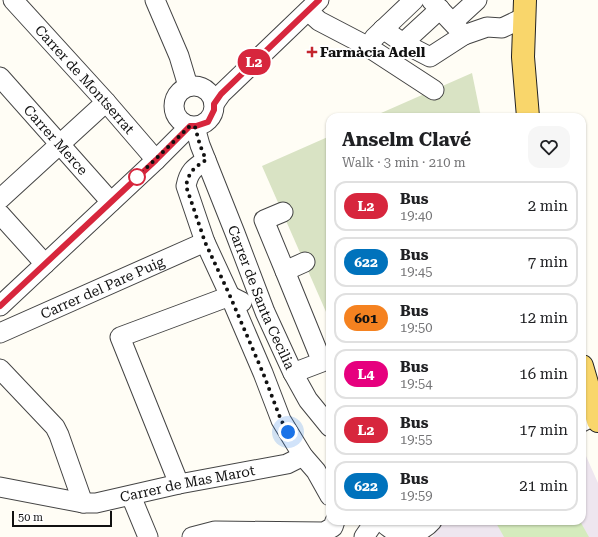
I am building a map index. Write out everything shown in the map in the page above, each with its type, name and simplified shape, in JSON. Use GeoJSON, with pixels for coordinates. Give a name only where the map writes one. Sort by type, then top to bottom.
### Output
{"type":"FeatureCollection","features":[{"type":"Feature","properties":{"kind":"main road"},"geometry":{"type":"LineString","coordinates":[[527,6],[523,57],[528,113]]}},
{"type":"Feature","properties":{"kind":"main road"},"geometry":{"type":"LineString","coordinates":[[586,388],[592,420]]}},
{"type":"Feature","properties":{"kind":"street"},"geometry":{"type":"LineString","coordinates":[[0,4],[4,0]]}},
{"type":"Feature","properties":{"kind":"street","name":"Carrer de Montserrat"},"geometry":{"type":"LineString","coordinates":[[13,0],[106,102],[156,160]]}},
{"type":"Feature","properties":{"kind":"street"},"geometry":{"type":"LineString","coordinates":[[155,0],[179,56],[188,86]]}},
{"type":"Feature","properties":{"kind":"street"},"geometry":{"type":"LineString","coordinates":[[365,45],[414,0]]}},
{"type":"Feature","properties":{"kind":"street"},"geometry":{"type":"LineString","coordinates":[[403,44],[447,16],[477,0]]}},
{"type":"Feature","properties":{"kind":"street"},"geometry":{"type":"LineString","coordinates":[[215,97],[204,88],[188,86],[176,95],[173,105],[175,114],[181,122],[192,126],[202,125],[208,122],[214,110],[215,97],[313,6],[319,21],[365,45],[434,90]]}},
{"type":"Feature","properties":{"kind":"street"},"geometry":{"type":"LineString","coordinates":[[447,16],[487,27],[502,28],[527,6]]}},
{"type":"Feature","properties":{"kind":"street"},"geometry":{"type":"LineString","coordinates":[[383,29],[403,44],[430,56],[447,16]]}},
{"type":"Feature","properties":{"kind":"street","name":"Carrer Merce"},"geometry":{"type":"LineString","coordinates":[[0,77],[111,202]]}},
{"type":"Feature","properties":{"kind":"street"},"geometry":{"type":"LineString","coordinates":[[0,199],[106,102]]}},
{"type":"Feature","properties":{"kind":"street"},"geometry":{"type":"LineString","coordinates":[[0,306],[192,126]]}},
{"type":"Feature","properties":{"kind":"street","name":"Carrer de Santa Cecilia"},"geometry":{"type":"LineString","coordinates":[[192,126],[235,232],[265,312],[293,373],[308,400],[326,422]]}},
{"type":"Feature","properties":{"kind":"street","name":"Carrer de Santa Cecilia"},"geometry":{"type":"LineString","coordinates":[[206,160],[194,168],[188,176],[186,186],[205,242],[263,373],[281,420],[303,456],[316,471],[326,489]]}},
{"type":"Feature","properties":{"kind":"street"},"geometry":{"type":"LineString","coordinates":[[283,212],[264,220],[285,271],[326,361],[293,373]]}},
{"type":"Feature","properties":{"kind":"street"},"geometry":{"type":"LineString","coordinates":[[0,214],[45,264]]}},
{"type":"Feature","properties":{"kind":"street","name":"Carrer del Pare Puig"},"geometry":{"type":"LineString","coordinates":[[0,333],[205,242]]}},
{"type":"Feature","properties":{"kind":"street"},"geometry":{"type":"LineString","coordinates":[[285,271],[304,262]]}},
{"type":"Feature","properties":{"kind":"street"},"geometry":{"type":"LineString","coordinates":[[179,484],[120,337],[230,296],[265,312]]}},
{"type":"Feature","properties":{"kind":"street"},"geometry":{"type":"LineString","coordinates":[[0,369],[55,427],[83,503]]}},
{"type":"Feature","properties":{"kind":"street","name":"Carrer de Mas Marot"},"geometry":{"type":"LineString","coordinates":[[0,487],[83,503],[96,503],[179,484],[287,464],[303,456]]}},
{"type":"Feature","properties":{"kind":"street"},"geometry":{"type":"LineString","coordinates":[[131,496],[148,537]]}},
{"type":"Feature","properties":{"kind":"street"},"geometry":{"type":"LineString","coordinates":[[192,537],[215,531],[324,532],[333,527],[334,525]]}},
{"type":"Feature","properties":{"kind":"street"},"geometry":{"type":"LineString","coordinates":[[364,537],[372,525]]}},
{"type":"Feature","properties":{"kind":"street"},"geometry":{"type":"LineString","coordinates":[[388,529],[408,533],[427,529]]}},
{"type":"Feature","properties":{"kind":"shaded area"},"geometry":{"type":"Polygon","coordinates":[[[586,456],[598,483],[598,537],[432,537],[440,525],[586,525],[586,456]]]}},
{"type":"Feature","properties":{"kind":"green space"},"geometry":{"type":"Polygon","coordinates":[[[472,73],[480,113],[381,113],[472,73]]]}},
{"type":"Feature","properties":{"kind":"green space"},"geometry":{"type":"Polygon","coordinates":[[[326,138],[326,312],[262,166],[326,138]]]}},
{"type":"Feature","properties":{"kind":"green space"},"geometry":{"type":"Polygon","coordinates":[[[497,525],[582,525],[589,537],[504,537],[497,525]]]}},
{"type":"Feature","properties":{"kind":"bus line","name":"L2"},"geometry":{"type":"LineString","coordinates":[[0,306],[156,160],[176,138],[190,126],[202,125],[208,122],[214,110],[214,104],[221,94],[319,0]]}},
{"type":"Feature","properties":{"kind":"place","name":"Farmàcia Adell"},"geometry":{"type":"Point","coordinates":[312,52]}},
{"type":"Feature","properties":{"kind":"route"},"geometry":{"type":"LineString","coordinates":[[137,177],[156,160],[176,138],[190,126],[195,127],[206,160],[194,168],[188,176],[186,186],[205,242],[263,373],[281,420],[288,432]]}}]}
